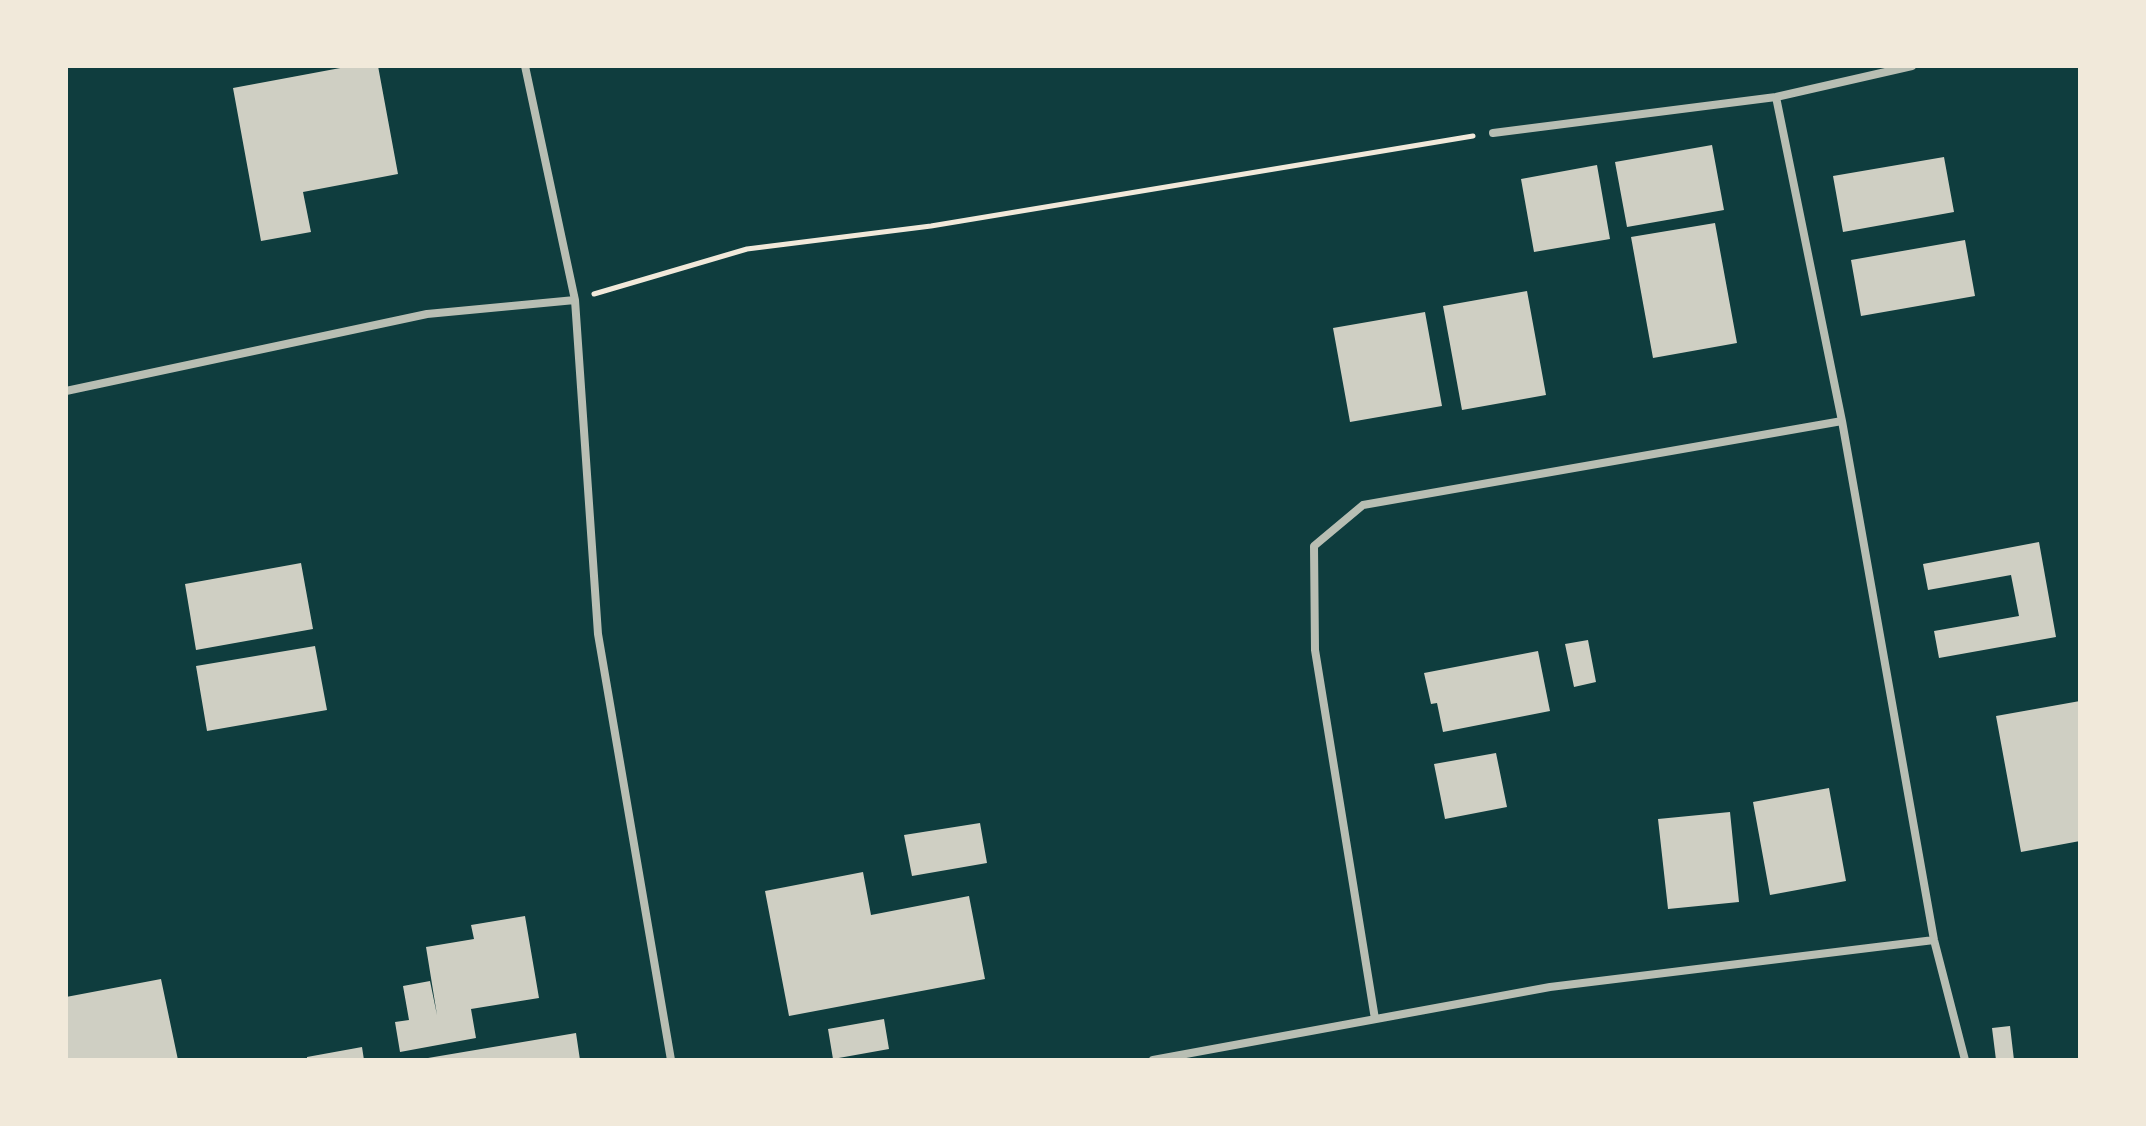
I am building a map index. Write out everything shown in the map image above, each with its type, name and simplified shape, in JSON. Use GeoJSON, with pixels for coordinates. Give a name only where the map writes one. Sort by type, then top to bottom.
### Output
{"type":"FeatureCollection","features":[{"type":"Feature","properties":{"kind":"street"},"geometry":{"type":"LineString","coordinates":[[525,66],[575,300],[598,634],[671,1060]]}},
{"type":"Feature","properties":{"kind":"street"},"geometry":{"type":"LineString","coordinates":[[1493,133],[1776,97],[1912,66]]}},
{"type":"Feature","properties":{"kind":"street"},"geometry":{"type":"LineString","coordinates":[[1776,97],[1842,421],[1934,940],[1965,1060]]}},
{"type":"Feature","properties":{"kind":"street"},"geometry":{"type":"LineString","coordinates":[[66,391],[427,314],[575,300]]}},
{"type":"Feature","properties":{"kind":"street"},"geometry":{"type":"LineString","coordinates":[[1375,1019],[1315,650],[1314,546],[1363,505],[1842,421]]}},
{"type":"Feature","properties":{"kind":"street"},"geometry":{"type":"LineString","coordinates":[[1153,1060],[1550,987],[1934,940]]}},
{"type":"Feature","properties":{"kind":"path"},"geometry":{"type":"LineString","coordinates":[[575,300],[747,249],[931,226],[1493,133]]}},
{"type":"Feature","properties":{"kind":"building"},"geometry":{"type":"Polygon","coordinates":[[[351,66],[378,66],[398,174],[303,192],[311,232],[261,241],[233,88],[351,66]]]}},
{"type":"Feature","properties":{"kind":"building"},"geometry":{"type":"Polygon","coordinates":[[[1712,145],[1724,210],[1627,227],[1615,162],[1712,145]]]}},
{"type":"Feature","properties":{"kind":"building"},"geometry":{"type":"Polygon","coordinates":[[[1944,157],[1954,212],[1843,232],[1833,176],[1944,157]]]}},
{"type":"Feature","properties":{"kind":"building"},"geometry":{"type":"Polygon","coordinates":[[[1597,165],[1610,239],[1534,252],[1521,179],[1597,165]]]}},
{"type":"Feature","properties":{"kind":"building"},"geometry":{"type":"Polygon","coordinates":[[[1715,223],[1737,343],[1653,358],[1631,237],[1715,223]]]}},
{"type":"Feature","properties":{"kind":"building"},"geometry":{"type":"Polygon","coordinates":[[[1965,240],[1975,296],[1861,316],[1851,260],[1965,240]]]}},
{"type":"Feature","properties":{"kind":"building"},"geometry":{"type":"Polygon","coordinates":[[[1527,291],[1546,395],[1462,410],[1443,306],[1527,291]]]}},
{"type":"Feature","properties":{"kind":"building"},"geometry":{"type":"Polygon","coordinates":[[[1425,312],[1442,406],[1350,422],[1333,328],[1425,312]]]}},
{"type":"Feature","properties":{"kind":"building"},"geometry":{"type":"Polygon","coordinates":[[[2039,542],[2056,637],[1939,658],[1934,631],[2019,616],[2011,575],[1928,590],[1923,564],[2039,542]]]}},
{"type":"Feature","properties":{"kind":"building"},"geometry":{"type":"Polygon","coordinates":[[[301,563],[313,629],[196,650],[185,584],[301,563]]]}},
{"type":"Feature","properties":{"kind":"building"},"geometry":{"type":"Polygon","coordinates":[[[1588,640],[1596,682],[1574,687],[1565,644],[1588,640]]]}},
{"type":"Feature","properties":{"kind":"building"},"geometry":{"type":"Polygon","coordinates":[[[315,646],[327,710],[207,731],[196,666],[315,646]]]}},
{"type":"Feature","properties":{"kind":"building"},"geometry":{"type":"Polygon","coordinates":[[[1538,651],[1550,711],[1443,732],[1437,703],[1431,704],[1424,673],[1538,651]]]}},
{"type":"Feature","properties":{"kind":"building"},"geometry":{"type":"Polygon","coordinates":[[[2080,701],[2080,841],[2021,852],[1996,716],[2080,701]]]}},
{"type":"Feature","properties":{"kind":"building"},"geometry":{"type":"Polygon","coordinates":[[[1496,753],[1507,807],[1445,819],[1434,764],[1496,753]]]}},
{"type":"Feature","properties":{"kind":"building"},"geometry":{"type":"Polygon","coordinates":[[[1829,788],[1846,881],[1770,895],[1753,802],[1829,788]]]}},
{"type":"Feature","properties":{"kind":"building"},"geometry":{"type":"Polygon","coordinates":[[[1730,812],[1739,902],[1668,909],[1658,819],[1730,812]]]}},
{"type":"Feature","properties":{"kind":"building"},"geometry":{"type":"Polygon","coordinates":[[[980,823],[987,863],[912,876],[904,835],[980,823]]]}},
{"type":"Feature","properties":{"kind":"building"},"geometry":{"type":"Polygon","coordinates":[[[863,872],[871,915],[969,896],[985,979],[789,1016],[765,891],[863,872]]]}},
{"type":"Feature","properties":{"kind":"building"},"geometry":{"type":"Polygon","coordinates":[[[525,916],[539,998],[471,1009],[476,1038],[400,1052],[395,1022],[409,1020],[403,986],[430,981],[437,1015],[426,947],[474,939],[471,925],[525,916]]]}},
{"type":"Feature","properties":{"kind":"building"},"geometry":{"type":"Polygon","coordinates":[[[161,979],[178,1060],[66,1060],[66,997],[161,979]]]}},
{"type":"Feature","properties":{"kind":"building"},"geometry":{"type":"Polygon","coordinates":[[[884,1019],[889,1049],[833,1059],[828,1029],[884,1019]]]}},
{"type":"Feature","properties":{"kind":"building"},"geometry":{"type":"Polygon","coordinates":[[[2010,1026],[2014,1060],[1996,1060],[1992,1028],[2010,1026]]]}},
{"type":"Feature","properties":{"kind":"building"},"geometry":{"type":"Polygon","coordinates":[[[576,1033],[580,1060],[428,1058],[576,1033]]]}},
{"type":"Feature","properties":{"kind":"building"},"geometry":{"type":"Polygon","coordinates":[[[362,1047],[364,1060],[307,1060],[307,1057],[362,1047]]]}}]}
